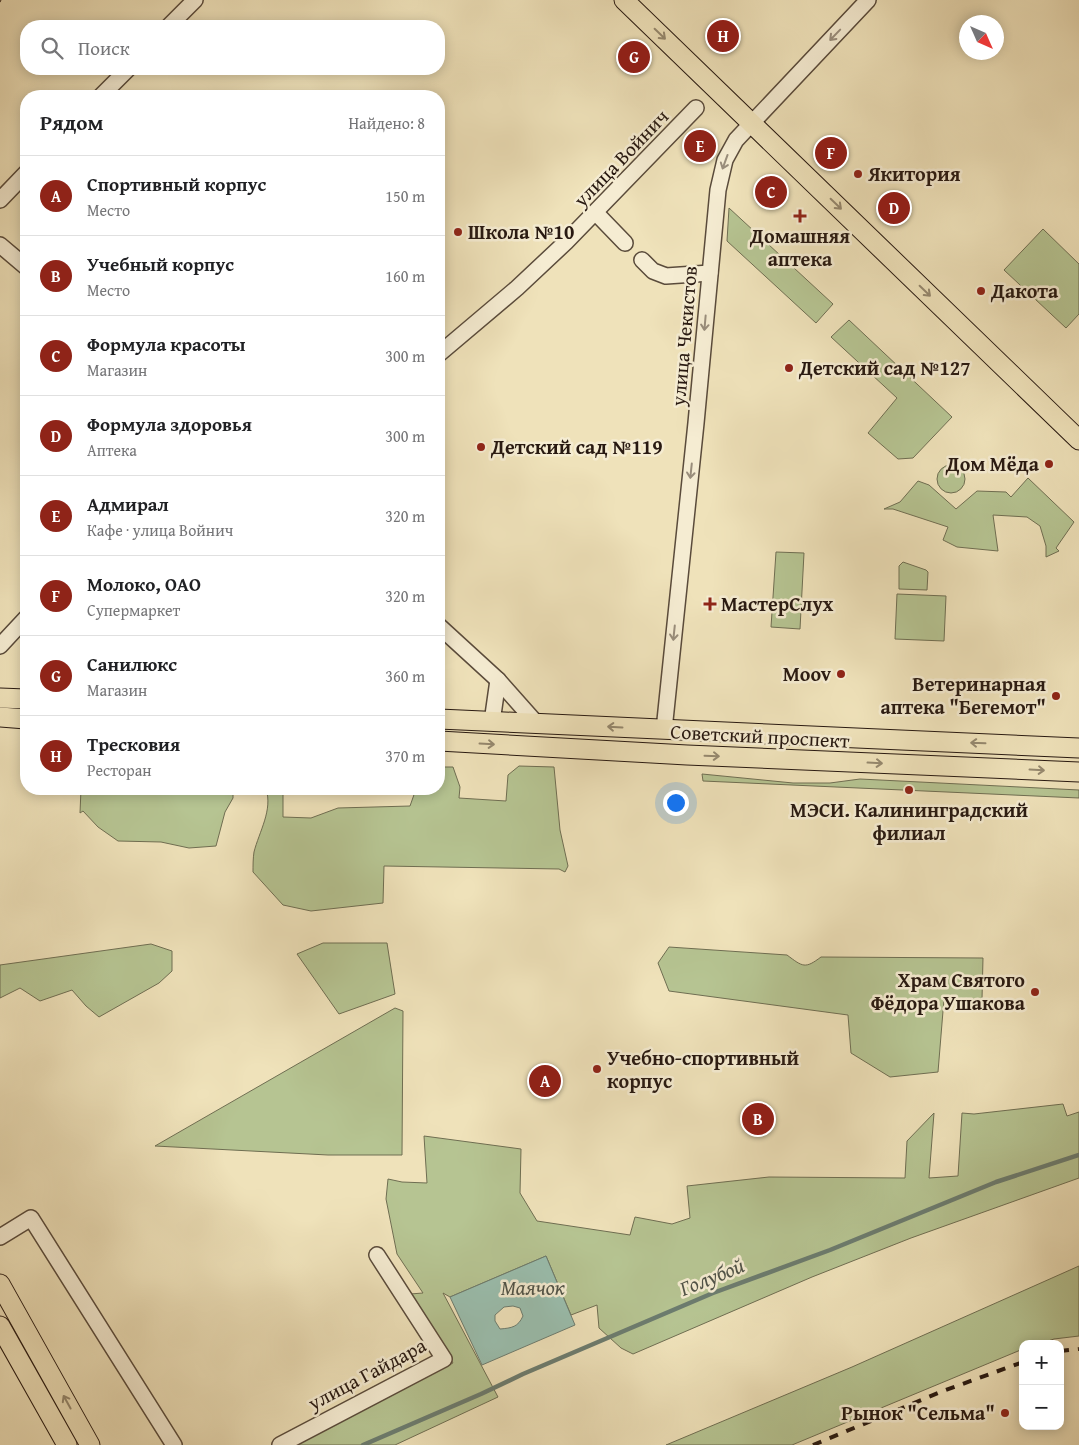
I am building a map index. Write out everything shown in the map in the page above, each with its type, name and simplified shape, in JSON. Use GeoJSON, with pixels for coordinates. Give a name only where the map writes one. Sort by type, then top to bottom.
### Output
{"type":"FeatureCollection","features":[{"type":"Feature","properties":{"kind":"main road"},"geometry":{"type":"LineString","coordinates":[[624,0],[1079,440]]}},
{"type":"Feature","properties":{"kind":"main road"},"geometry":{"type":"LineString","coordinates":[[0,698],[20,699]]}},
{"type":"Feature","properties":{"kind":"main road"},"geometry":{"type":"LineString","coordinates":[[0,718],[20,719]]}},
{"type":"Feature","properties":{"kind":"main road","name":"Советский проспект"},"geometry":{"type":"LineString","coordinates":[[445,719],[1079,748]]}},
{"type":"Feature","properties":{"kind":"main road","name":"Советский проспект"},"geometry":{"type":"LineString","coordinates":[[445,742],[1079,772]]}},
{"type":"Feature","properties":{"kind":"main road"},"geometry":{"type":"LineString","coordinates":[[0,1284],[90,1445]]}},
{"type":"Feature","properties":{"kind":"main road"},"geometry":{"type":"LineString","coordinates":[[0,1326],[67,1445]]}},
{"type":"Feature","properties":{"kind":"street"},"geometry":{"type":"LineString","coordinates":[[175,20],[195,0]]}},
{"type":"Feature","properties":{"kind":"street","name":"улица Чекистов"},"geometry":{"type":"LineString","coordinates":[[664,730],[718,190],[723,166],[736,140],[868,0]]}},
{"type":"Feature","properties":{"kind":"street"},"geometry":{"type":"LineString","coordinates":[[107,90],[122,75]]}},
{"type":"Feature","properties":{"kind":"street","name":"улица Войнич"},"geometry":{"type":"LineString","coordinates":[[445,349],[517,288],[596,213],[696,108]]}},
{"type":"Feature","properties":{"kind":"street"},"geometry":{"type":"LineString","coordinates":[[0,200],[20,179]]}},
{"type":"Feature","properties":{"kind":"street"},"geometry":{"type":"LineString","coordinates":[[596,213],[625,243]]}},
{"type":"Feature","properties":{"kind":"street"},"geometry":{"type":"LineString","coordinates":[[0,245],[20,262]]}},
{"type":"Feature","properties":{"kind":"street"},"geometry":{"type":"LineString","coordinates":[[642,260],[653,271],[666,276],[710,273]]}},
{"type":"Feature","properties":{"kind":"street"},"geometry":{"type":"LineString","coordinates":[[0,646],[20,624]]}},
{"type":"Feature","properties":{"kind":"street"},"geometry":{"type":"LineString","coordinates":[[445,631],[498,680],[537,724]]}},
{"type":"Feature","properties":{"kind":"street"},"geometry":{"type":"LineString","coordinates":[[492,722],[498,680]]}},
{"type":"Feature","properties":{"kind":"street"},"geometry":{"type":"LineString","coordinates":[[0,1237],[31,1218],[174,1445]]}},
{"type":"Feature","properties":{"kind":"street","name":"улица Гайдара"},"geometry":{"type":"LineString","coordinates":[[280,1445],[444,1359],[377,1255]]}},
{"type":"Feature","properties":{"kind":"green space"},"geometry":{"type":"Polygon","coordinates":[[[729,208],[833,304],[816,323],[727,241],[729,208]]]}},
{"type":"Feature","properties":{"kind":"green space"},"geometry":{"type":"Polygon","coordinates":[[[1043,229],[1079,264],[1079,314],[1066,328],[1004,270],[1043,229]]]}},
{"type":"Feature","properties":{"kind":"green space"},"geometry":{"type":"Polygon","coordinates":[[[849,320],[952,417],[913,458],[898,459],[868,433],[897,398],[831,337],[849,320]]]}},
{"type":"Feature","properties":{"kind":"green space"},"geometry":{"type":"Polygon","coordinates":[[[951,465],[961,469],[965,479],[961,489],[951,493],[941,489],[937,479],[941,469],[951,465]]]}},
{"type":"Feature","properties":{"kind":"green space"},"geometry":{"type":"Polygon","coordinates":[[[1028,478],[1074,522],[1056,548],[1059,551],[1046,557],[1046,546],[1040,526],[1027,517],[993,515],[998,551],[957,547],[943,540],[948,527],[893,509],[884,509],[900,502],[918,481],[929,485],[956,509],[977,491],[1006,492],[1011,497],[1028,478]]]}},
{"type":"Feature","properties":{"kind":"green space"},"geometry":{"type":"Polygon","coordinates":[[[776,552],[804,553],[800,629],[771,627],[776,552]]]}},
{"type":"Feature","properties":{"kind":"green space"},"geometry":{"type":"Polygon","coordinates":[[[903,562],[928,572],[927,590],[899,589],[899,566],[903,562]]]}},
{"type":"Feature","properties":{"kind":"green space"},"geometry":{"type":"Polygon","coordinates":[[[897,594],[946,596],[944,641],[895,639],[897,594]]]}},
{"type":"Feature","properties":{"kind":"green space"},"geometry":{"type":"Polygon","coordinates":[[[519,766],[554,767],[560,830],[568,866],[565,872],[559,869],[384,866],[383,903],[311,911],[283,905],[253,872],[254,852],[267,813],[268,795],[283,795],[283,817],[311,818],[338,808],[410,806],[414,795],[445,795],[445,767],[453,767],[460,787],[459,798],[506,801],[508,775],[519,766]]]}},
{"type":"Feature","properties":{"kind":"green space"},"geometry":{"type":"Polygon","coordinates":[[[702,774],[793,783],[830,783],[860,779],[1079,790],[1079,798],[703,781],[702,774]]]}},
{"type":"Feature","properties":{"kind":"green space"},"geometry":{"type":"Polygon","coordinates":[[[81,795],[233,795],[225,812],[216,846],[189,848],[161,842],[118,841],[98,827],[83,811],[80,813],[81,795]]]}},
{"type":"Feature","properties":{"kind":"green space"},"geometry":{"type":"Polygon","coordinates":[[[323,943],[387,943],[395,994],[339,1014],[297,954],[323,943]]]}},
{"type":"Feature","properties":{"kind":"green space"},"geometry":{"type":"Polygon","coordinates":[[[151,944],[172,951],[172,971],[159,983],[99,1017],[72,990],[40,1001],[20,988],[0,998],[0,965],[151,944]]]}},
{"type":"Feature","properties":{"kind":"green space"},"geometry":{"type":"Polygon","coordinates":[[[669,947],[787,955],[804,965],[821,957],[983,958],[982,999],[944,999],[938,1072],[890,1077],[851,1053],[848,1015],[669,991],[658,963],[669,947]]]}},
{"type":"Feature","properties":{"kind":"green space"},"geometry":{"type":"Polygon","coordinates":[[[395,1008],[403,1011],[402,1155],[328,1155],[155,1146],[395,1008]]]}},
{"type":"Feature","properties":{"kind":"green space"},"geometry":{"type":"Polygon","coordinates":[[[1063,1104],[1067,1116],[1079,1112],[1079,1178],[911,1238],[812,1277],[633,1354],[621,1348],[599,1328],[597,1305],[571,1315],[546,1256],[450,1297],[443,1293],[498,1397],[395,1445],[296,1445],[453,1363],[410,1294],[423,1293],[397,1254],[386,1199],[388,1179],[402,1182],[427,1183],[424,1136],[521,1149],[520,1193],[537,1221],[630,1235],[635,1217],[672,1224],[690,1218],[687,1186],[769,1177],[905,1178],[907,1141],[934,1113],[929,1178],[958,1176],[962,1113],[974,1114],[1063,1104]]]}},
{"type":"Feature","properties":{"kind":"green space"},"geometry":{"type":"Polygon","coordinates":[[[1079,1266],[1079,1336],[1051,1340],[1019,1340],[1019,1351],[792,1445],[666,1445],[852,1367],[1079,1266]]]}},
{"type":"Feature","properties":{"kind":"water","name":"Маячок"},"geometry":{"type":"Polygon","coordinates":[[[546,1256],[575,1325],[482,1365],[450,1297],[546,1256]],[[513,1306],[504,1307],[495,1315],[495,1321],[500,1329],[519,1323],[523,1316],[520,1308],[513,1306]]]}},
{"type":"Feature","properties":{"kind":"waterway","name":"Голубой"},"geometry":{"type":"LineString","coordinates":[[363,1445],[713,1293],[830,1250],[996,1182],[1079,1155]]}},
{"type":"Feature","properties":{"kind":"railway"},"geometry":{"type":"LineString","coordinates":[[1064,1351],[1079,1349]]}},
{"type":"Feature","properties":{"kind":"railway"},"geometry":{"type":"LineString","coordinates":[[813,1445],[943,1391],[1019,1363]]}},
{"type":"Feature","properties":{"kind":"place","name":"Тресковия"},"geometry":{"type":"Point","coordinates":[723,36]}},
{"type":"Feature","properties":{"kind":"place","name":"Санилюкс"},"geometry":{"type":"Point","coordinates":[634,57]}},
{"type":"Feature","properties":{"kind":"place","name":"Адмирал"},"geometry":{"type":"Point","coordinates":[700,146]}},
{"type":"Feature","properties":{"kind":"place","name":"Молоко, ОАО"},"geometry":{"type":"Point","coordinates":[831,153]}},
{"type":"Feature","properties":{"kind":"place","name":"Якитория"},"geometry":{"type":"Point","coordinates":[858,174]}},
{"type":"Feature","properties":{"kind":"place","name":"Формула красоты"},"geometry":{"type":"Point","coordinates":[771,192]}},
{"type":"Feature","properties":{"kind":"place","name":"Формула здоровья"},"geometry":{"type":"Point","coordinates":[894,208]}},
{"type":"Feature","properties":{"kind":"place","name":"Домашняя аптека"},"geometry":{"type":"Point","coordinates":[800,216]}},
{"type":"Feature","properties":{"kind":"place","name":"Школа №10"},"geometry":{"type":"Point","coordinates":[458,232]}},
{"type":"Feature","properties":{"kind":"place","name":"Дакота"},"geometry":{"type":"Point","coordinates":[981,291]}},
{"type":"Feature","properties":{"kind":"place","name":"Детский сад №127"},"geometry":{"type":"Point","coordinates":[789,368]}},
{"type":"Feature","properties":{"kind":"place","name":"Детский сад №119"},"geometry":{"type":"Point","coordinates":[481,447]}},
{"type":"Feature","properties":{"kind":"place","name":"Дом Мёда"},"geometry":{"type":"Point","coordinates":[1049,464]}},
{"type":"Feature","properties":{"kind":"place","name":"МастерСлух"},"geometry":{"type":"Point","coordinates":[710,604]}},
{"type":"Feature","properties":{"kind":"place","name":"Moov"},"geometry":{"type":"Point","coordinates":[841,674]}},
{"type":"Feature","properties":{"kind":"place","name":"Ветеринарная аптека \"Бегемот\""},"geometry":{"type":"Point","coordinates":[1056,696]}},
{"type":"Feature","properties":{"kind":"place","name":"МЭСИ. Калининградский филиал"},"geometry":{"type":"Point","coordinates":[909,790]}},
{"type":"Feature","properties":{"kind":"place","name":"Храм Святого Фёдора Ушакова"},"geometry":{"type":"Point","coordinates":[1035,992]}},
{"type":"Feature","properties":{"kind":"place","name":"Учебно-спортивный корпус"},"geometry":{"type":"Point","coordinates":[597,1069]}},
{"type":"Feature","properties":{"kind":"place","name":"Спортивный корпус"},"geometry":{"type":"Point","coordinates":[545,1081]}},
{"type":"Feature","properties":{"kind":"place","name":"Учебный корпус"},"geometry":{"type":"Point","coordinates":[758,1119]}},
{"type":"Feature","properties":{"kind":"place","name":"Рынок \"Сельма\""},"geometry":{"type":"Point","coordinates":[1005,1413]}}]}
